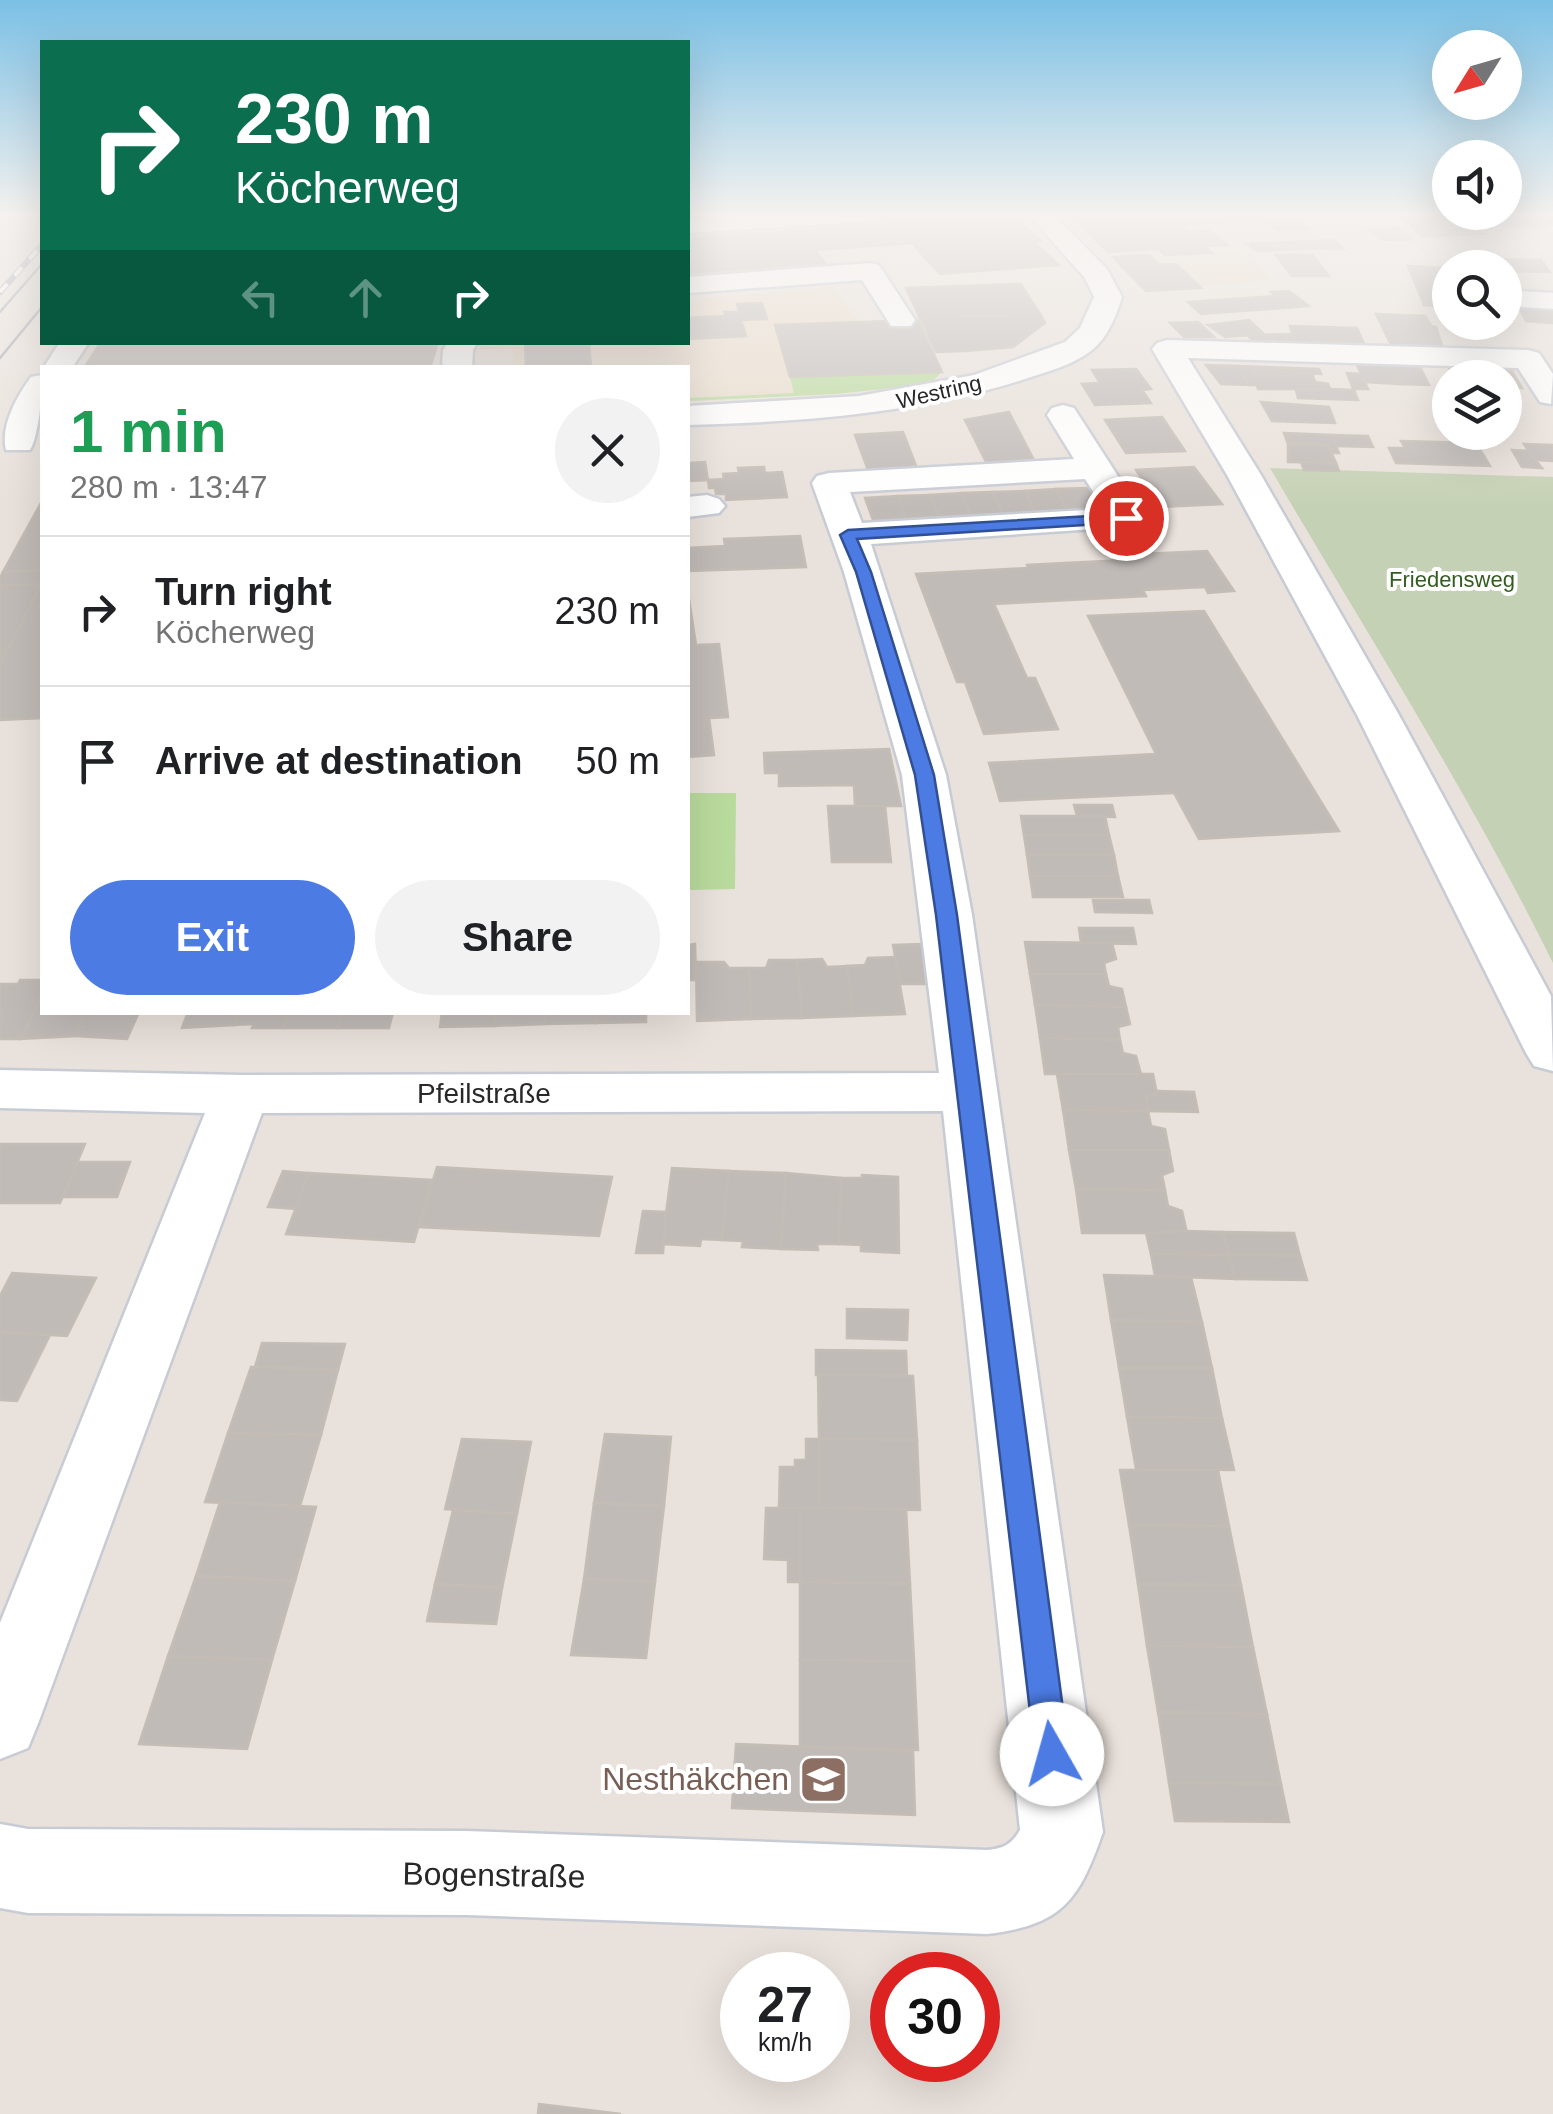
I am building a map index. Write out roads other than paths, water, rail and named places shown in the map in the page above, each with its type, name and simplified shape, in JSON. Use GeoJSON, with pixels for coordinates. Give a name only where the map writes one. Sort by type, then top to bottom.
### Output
{"type":"FeatureCollection","features":[{"type":"Feature","properties":{"kind":"street"},"geometry":{"type":"LineString","coordinates":[[896,313],[901,320]]}},
{"type":"Feature","properties":{"kind":"street","name":"Westring"},"geometry":{"type":"LineString","coordinates":[[690,416],[872,406],[919,399],[1050,360],[1086,341],[1103,313]]}},
{"type":"Feature","properties":{"kind":"street"},"geometry":{"type":"LineString","coordinates":[[1551,395],[1528,359],[1161,336],[1237,457],[1399,750],[1474,890],[1553,1053]]}},
{"type":"Feature","properties":{"kind":"street"},"geometry":{"type":"LineString","coordinates":[[24,455],[16,429],[23,410],[40,387]]}},
{"type":"Feature","properties":{"kind":"street"},"geometry":{"type":"LineString","coordinates":[[843,490],[1126,518],[1063,415]]}},
{"type":"Feature","properties":{"kind":"street"},"geometry":{"type":"LineString","coordinates":[[843,490],[963,459],[1096,468]]}},
{"type":"Feature","properties":{"kind":"street","name":"Bogenstraße"},"geometry":{"type":"LineString","coordinates":[[0,1866],[28,1872],[466,1873],[987,1892],[1012,1890],[1036,1880],[1053,1857],[1062,1832],[946,915],[920,750],[843,490]]}},
{"type":"Feature","properties":{"kind":"street","name":"Pfeilstraße"},"geometry":{"type":"LineString","coordinates":[[0,1088],[240,1094],[968,1092]]}},
{"type":"Feature","properties":{"kind":"street"},"geometry":{"type":"LineString","coordinates":[[0,1720],[240,1094]]}},
{"type":"Feature","properties":{"kind":"tram line"},"geometry":{"type":"LineString","coordinates":[[0,358],[37,313]]}},
{"type":"Feature","properties":{"kind":"place","name":"Nesthäkchen"},"geometry":{"type":"Point","coordinates":[824,1779]}},
{"type":"Feature","properties":{"kind":"park label","name":"Friedensweg"},"geometry":{"type":"Point","coordinates":[1452,579]}}]}
